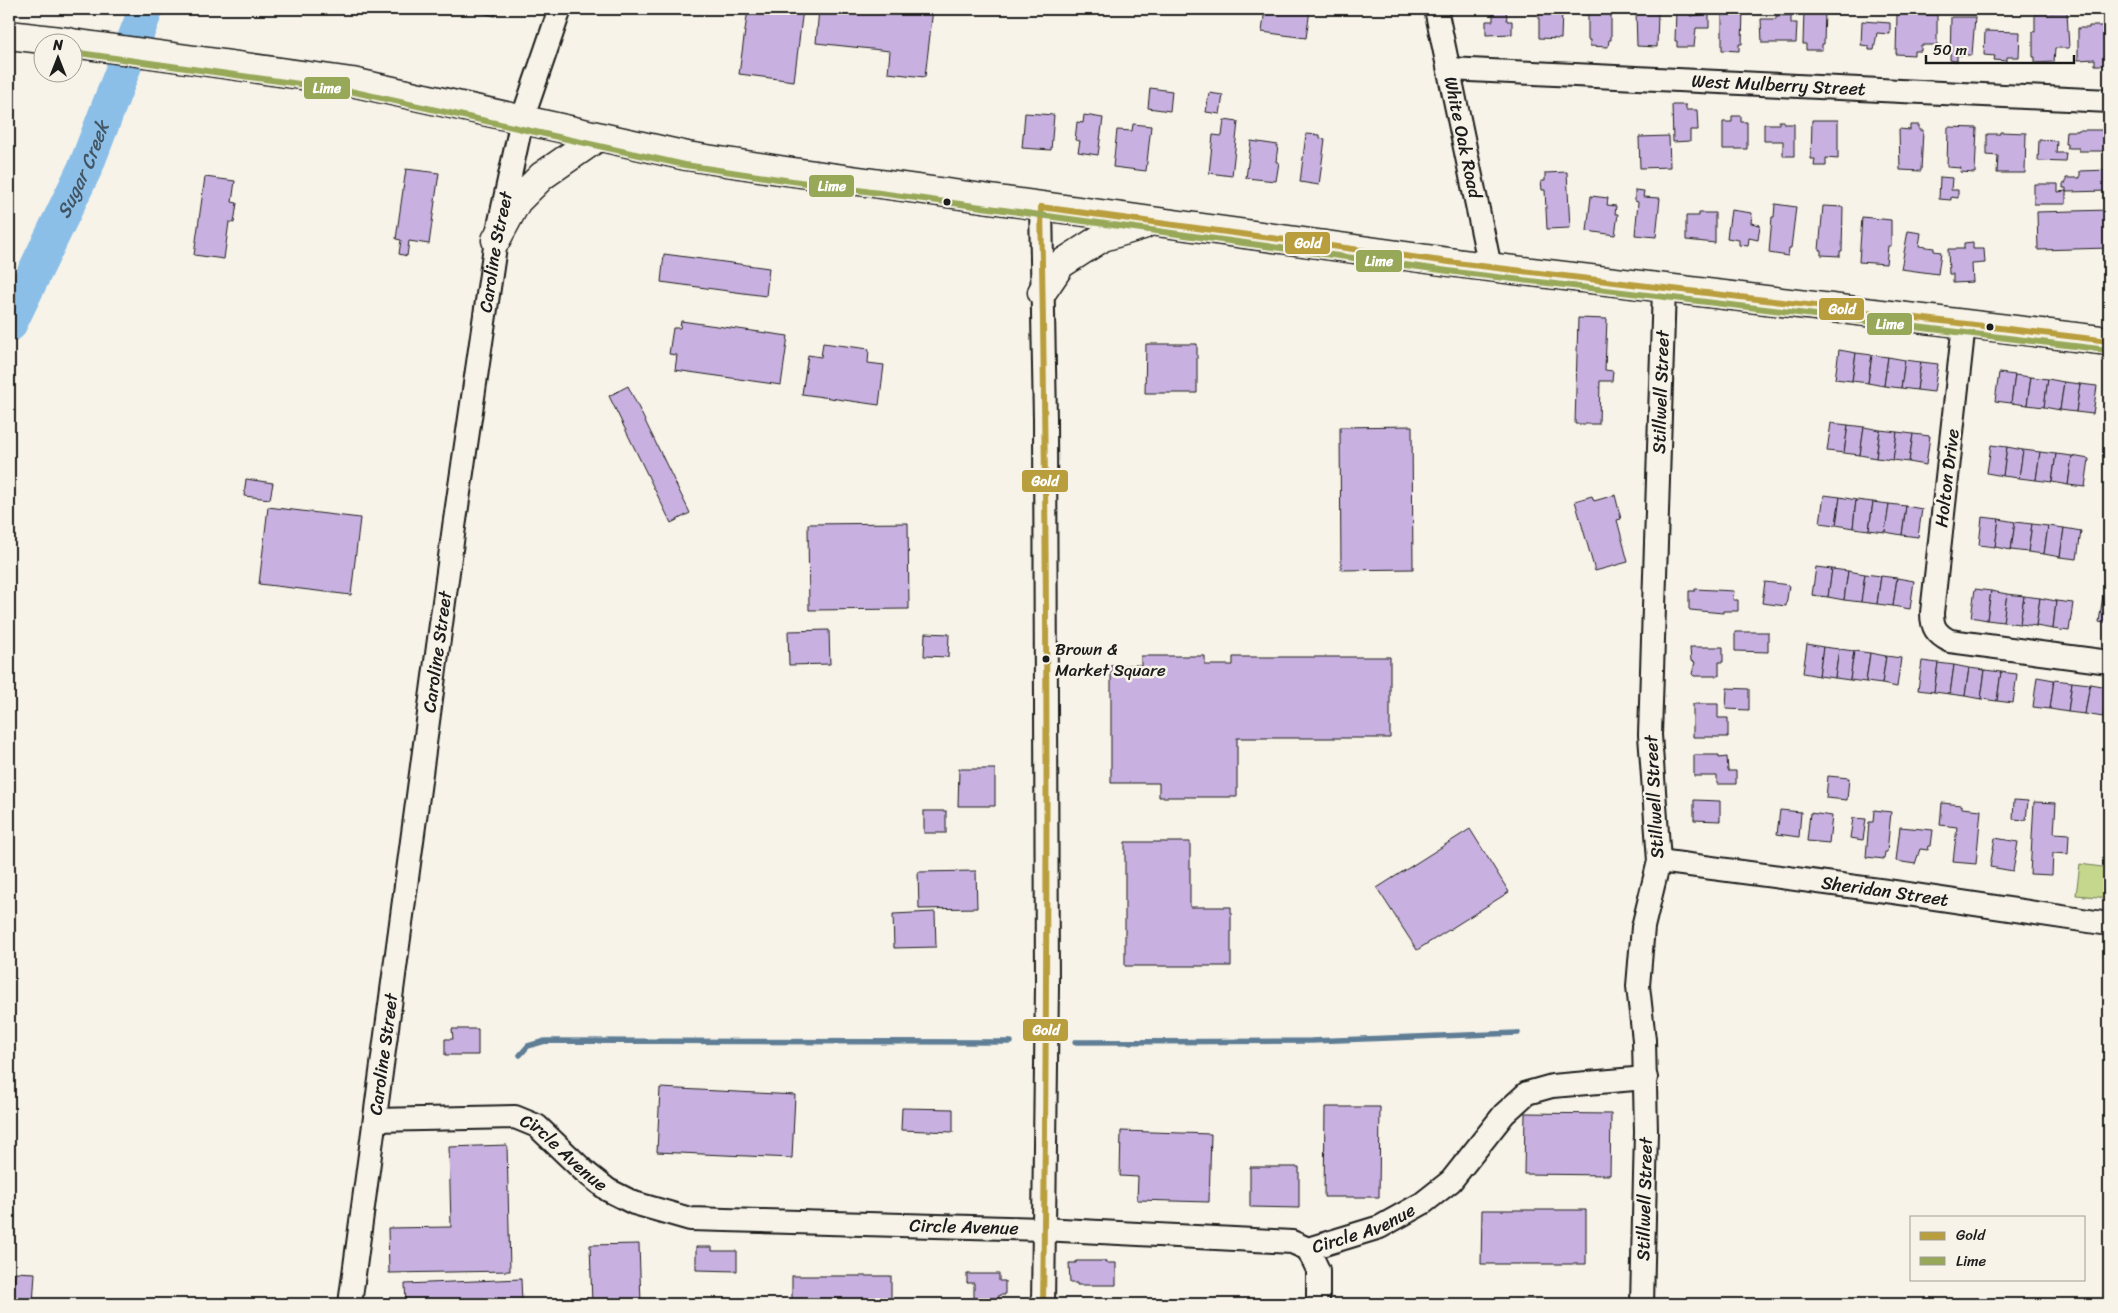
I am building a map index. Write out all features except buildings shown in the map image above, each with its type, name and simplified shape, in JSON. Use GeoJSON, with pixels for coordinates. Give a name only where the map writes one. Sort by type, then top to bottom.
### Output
{"type":"FeatureCollection","features":[{"type":"Feature","properties":{"kind":"main road"},"geometry":{"type":"LineString","coordinates":[[9,35],[32,38]]}},
{"type":"Feature","properties":{"kind":"main road"},"geometry":{"type":"LineString","coordinates":[[82,44],[352,82],[696,158],[1040,207],[1490,266],[2109,341]]}},
{"type":"Feature","properties":{"kind":"main road"},"geometry":{"type":"LineString","coordinates":[[496,240],[517,201],[542,176],[598,137]]}},
{"type":"Feature","properties":{"kind":"main road"},"geometry":{"type":"LineString","coordinates":[[1042,292],[1060,264],[1086,247],[1103,237],[1154,222]]}},
{"type":"Feature","properties":{"kind":"street","name":"Caroline Street"},"geometry":{"type":"LineString","coordinates":[[350,1304],[454,528],[496,240],[522,120],[560,9]]}},
{"type":"Feature","properties":{"kind":"street","name":"White Oak Road"},"geometry":{"type":"LineString","coordinates":[[1436,9],[1490,266]]}},
{"type":"Feature","properties":{"kind":"street","name":"West Mulberry Street"},"geometry":{"type":"LineString","coordinates":[[1449,69],[2109,101]]}},
{"type":"Feature","properties":{"kind":"street"},"geometry":{"type":"LineString","coordinates":[[1040,207],[1047,986],[1042,1229],[1043,1304]]}},
{"type":"Feature","properties":{"kind":"street","name":"Stillwell Street"},"geometry":{"type":"LineString","coordinates":[[1642,1304],[1646,1078],[1638,986],[1643,927],[1660,861],[1650,735],[1664,288]]}},
{"type":"Feature","properties":{"kind":"street","name":"Holton Drive"},"geometry":{"type":"LineString","coordinates":[[1964,324],[1932,625],[1940,636],[1950,640],[2109,662]]}},
{"type":"Feature","properties":{"kind":"street","name":"Sheridan Street"},"geometry":{"type":"LineString","coordinates":[[1660,861],[1894,892],[2109,924]]}},
{"type":"Feature","properties":{"kind":"street","name":"Circle Avenue"},"geometry":{"type":"LineString","coordinates":[[374,1120],[515,1117],[522,1119],[538,1126],[608,1190],[634,1203],[690,1219],[1042,1229],[1292,1242],[1308,1249],[1380,1227],[1424,1203],[1451,1181],[1504,1114],[1527,1093],[1552,1086],[1646,1078]]}},
{"type":"Feature","properties":{"kind":"street"},"geometry":{"type":"LineString","coordinates":[[1308,1249],[1318,1270],[1318,1304]]}},
{"type":"Feature","properties":{"kind":"green space"},"geometry":{"type":"Polygon","coordinates":[[[2080,864],[2109,868],[2109,898],[2076,895],[2080,864]]]}},
{"type":"Feature","properties":{"kind":"waterway","name":"Sugar Creek"},"geometry":{"type":"LineString","coordinates":[[9,325],[86,166],[146,9]]}},
{"type":"Feature","properties":{"kind":"waterway"},"geometry":{"type":"LineString","coordinates":[[1075,1042],[1311,1041],[1518,1033]]}},
{"type":"Feature","properties":{"kind":"waterway"},"geometry":{"type":"LineString","coordinates":[[520,1055],[528,1046],[545,1041],[1011,1042]]}},
{"type":"Feature","properties":{"kind":"transit line","name":"Lime"},"geometry":{"type":"LineString","coordinates":[[82,53],[350,91],[685,165],[785,180],[1463,273],[2108,350]]}},
{"type":"Feature","properties":{"kind":"transit line","name":"Gold"},"geometry":{"type":"LineString","coordinates":[[1041,207],[1045,481],[1046,756],[1043,1304]]}},
{"type":"Feature","properties":{"kind":"transit line","name":"Gold"},"geometry":{"type":"LineString","coordinates":[[1041,207],[1464,264],[2109,341]]}},
{"type":"Feature","properties":{"kind":"place","name":"Brown & Market Square"},"geometry":{"type":"Point","coordinates":[1046,659]}}]}
